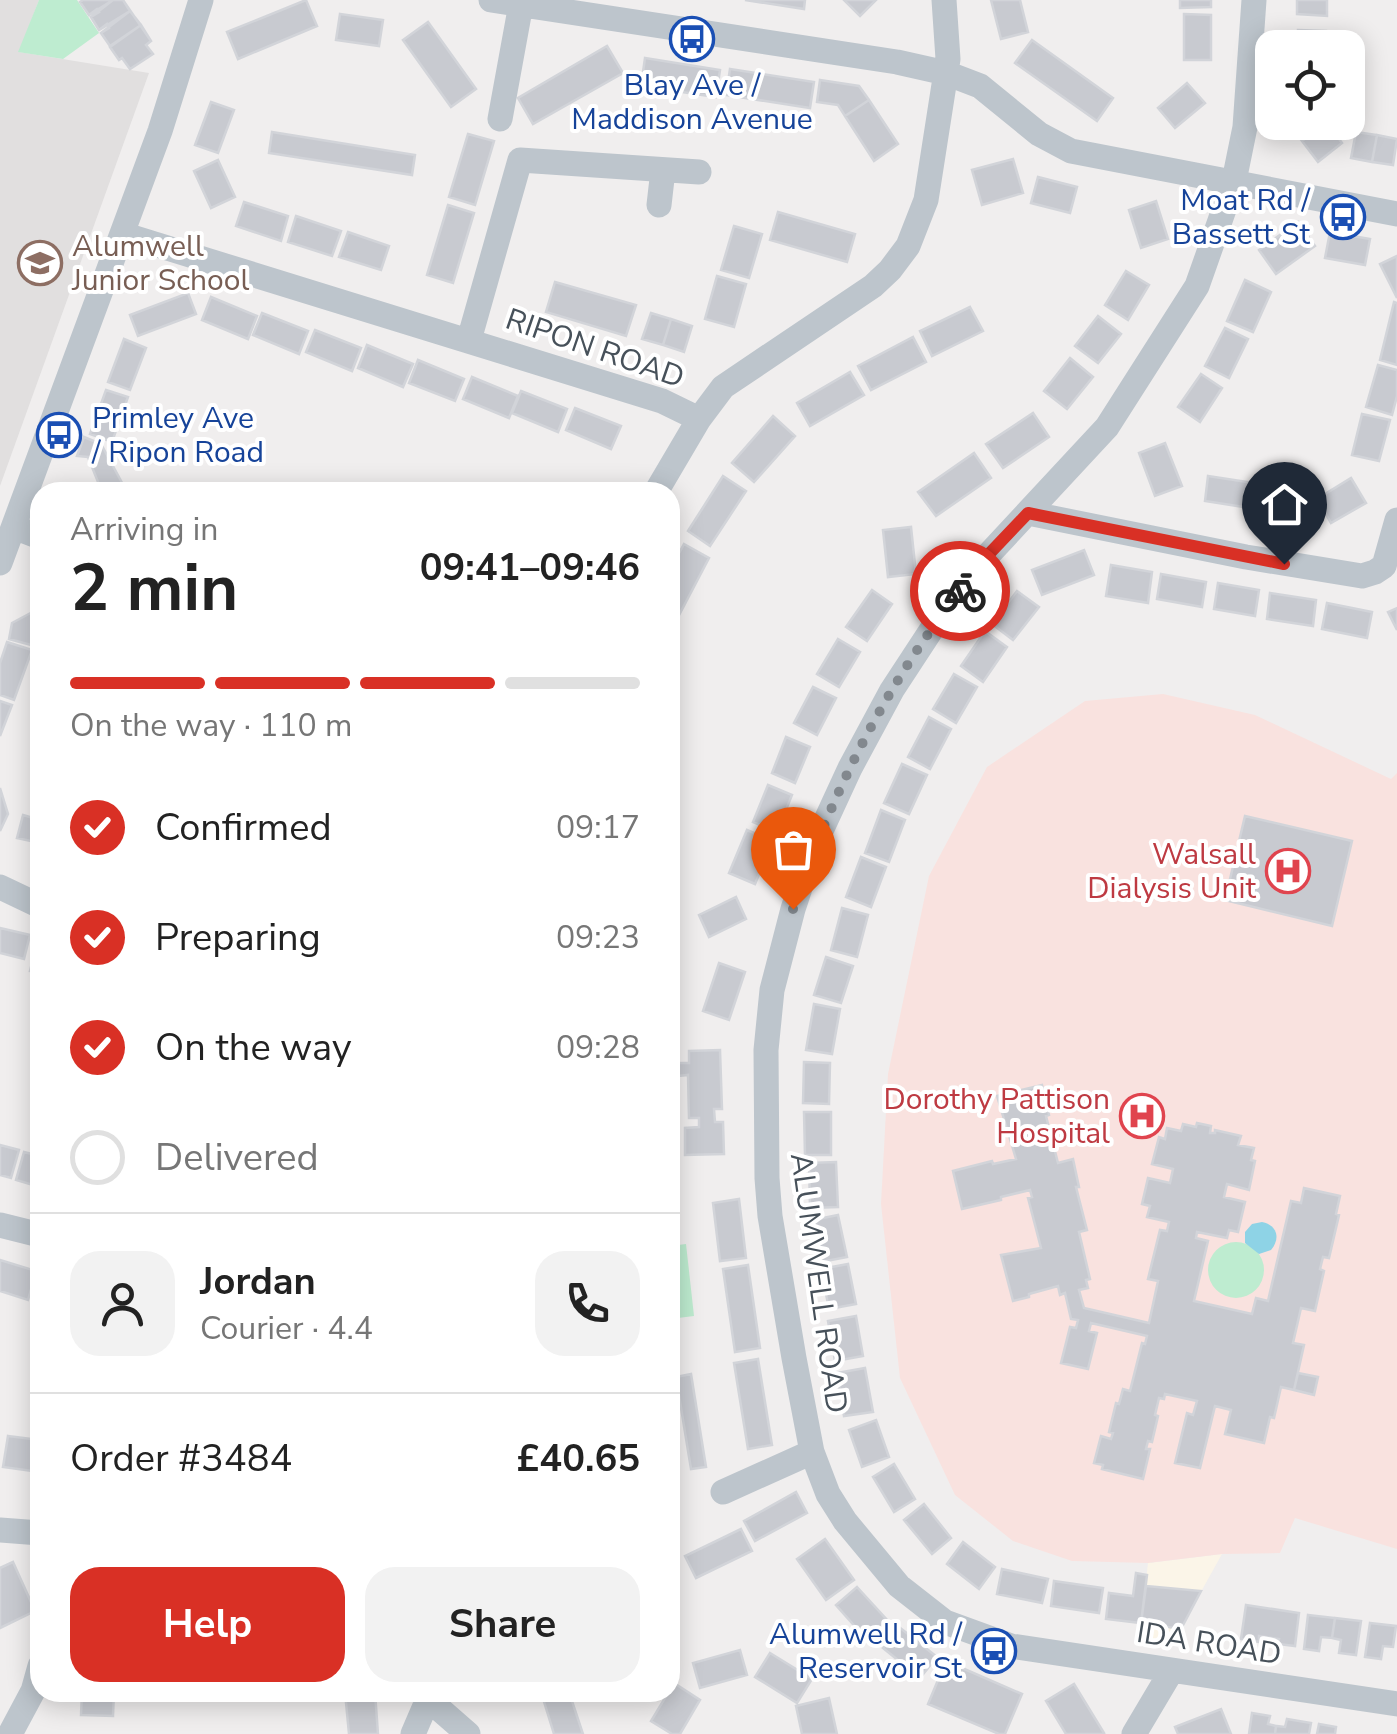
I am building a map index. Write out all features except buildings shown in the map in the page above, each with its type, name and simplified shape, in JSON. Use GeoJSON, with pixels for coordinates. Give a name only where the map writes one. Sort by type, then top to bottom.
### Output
{"type":"FeatureCollection","features":[{"type":"Feature","properties":{"kind":"street"},"geometry":{"type":"LineString","coordinates":[[31,482],[174,94],[201,0]]}},
{"type":"Feature","properties":{"kind":"street"},"geometry":{"type":"LineString","coordinates":[[491,0],[877,58],[946,74],[980,86],[1039,134],[1071,151],[1397,214]]}},
{"type":"Feature","properties":{"kind":"street"},"geometry":{"type":"LineString","coordinates":[[662,482],[723,386],[872,286],[908,246],[926,200],[946,74],[948,32],[944,0]]}},
{"type":"Feature","properties":{"kind":"street","name":"ALUMWELL ROAD"},"geometry":{"type":"LineString","coordinates":[[1011,1646],[945,1622],[899,1586],[836,1508],[812,1452],[770,1216],[766,1050],[772,990],[814,846],[892,690],[948,606],[989,554],[1107,427],[1196,286],[1234,181],[1245,127],[1254,0]]}},
{"type":"Feature","properties":{"kind":"street"},"geometry":{"type":"LineString","coordinates":[[500,120],[522,4]]}},
{"type":"Feature","properties":{"kind":"street","name":"RIPON ROAD"},"geometry":{"type":"LineString","coordinates":[[469,340],[520,160],[700,172]]}},
{"type":"Feature","properties":{"kind":"street"},"geometry":{"type":"LineString","coordinates":[[659,206],[663,170]]}},
{"type":"Feature","properties":{"kind":"street","name":"RIPON ROAD"},"geometry":{"type":"LineString","coordinates":[[122,234],[662,401],[699,419]]}},
{"type":"Feature","properties":{"kind":"street"},"geometry":{"type":"LineString","coordinates":[[0,563],[30,484]]}},
{"type":"Feature","properties":{"kind":"street"},"geometry":{"type":"LineString","coordinates":[[1028,513],[1362,576],[1384,566],[1397,520]]}},
{"type":"Feature","properties":{"kind":"street"},"geometry":{"type":"LineString","coordinates":[[14,527],[30,533]]}},
{"type":"Feature","properties":{"kind":"street"},"geometry":{"type":"LineString","coordinates":[[0,888],[30,902]]}},
{"type":"Feature","properties":{"kind":"street"},"geometry":{"type":"LineString","coordinates":[[0,1225],[30,1232]]}},
{"type":"Feature","properties":{"kind":"street","name":"ALUMWELL ROAD"},"geometry":{"type":"LineString","coordinates":[[723,1492],[812,1452]]}},
{"type":"Feature","properties":{"kind":"street"},"geometry":{"type":"LineString","coordinates":[[0,1530],[30,1532]]}},
{"type":"Feature","properties":{"kind":"street","name":"IDA ROAD"},"geometry":{"type":"LineString","coordinates":[[1011,1646],[1397,1704]]}},
{"type":"Feature","properties":{"kind":"street"},"geometry":{"type":"LineString","coordinates":[[1134,1734],[1172,1670]]}},
{"type":"Feature","properties":{"kind":"street"},"geometry":{"type":"LineString","coordinates":[[10,1734],[30,1697]]}},
{"type":"Feature","properties":{"kind":"street"},"geometry":{"type":"LineString","coordinates":[[413,1734],[424,1702]]}},
{"type":"Feature","properties":{"kind":"street"},"geometry":{"type":"LineString","coordinates":[[434,1702],[468,1734]]}},
{"type":"Feature","properties":{"kind":"shaded area","name":"Alumwell Junior School"},"geometry":{"type":"Polygon","coordinates":[[[0,0],[39,0],[19,52],[149,73],[0,486],[0,0]]]}},
{"type":"Feature","properties":{"kind":"shaded area","name":"Dorothy Pattison Hospital"},"geometry":{"type":"Polygon","coordinates":[[[1163,694],[1255,715],[1391,779],[1397,773],[1397,1549],[1295,1518],[1280,1553],[1222,1554],[1148,1563],[1072,1561],[1013,1541],[955,1495],[900,1378],[881,1204],[888,1074],[929,876],[987,767],[1085,701],[1163,694]]]}},
{"type":"Feature","properties":{"kind":"shaded area"},"geometry":{"type":"Polygon","coordinates":[[[1222,1554],[1173,1642],[1139,1644],[1148,1563],[1222,1554]]]}},
{"type":"Feature","properties":{"kind":"green space"},"geometry":{"type":"Polygon","coordinates":[[[39,0],[77,0],[99,33],[63,59],[18,52],[39,0]]]}},
{"type":"Feature","properties":{"kind":"green space"},"geometry":{"type":"Polygon","coordinates":[[[1236,1242],[1256,1250],[1264,1270],[1256,1290],[1236,1298],[1216,1290],[1208,1270],[1216,1250],[1236,1242]]]}},
{"type":"Feature","properties":{"kind":"green space"},"geometry":{"type":"Polygon","coordinates":[[[686,1244],[694,1316],[680,1318],[680,1245],[686,1244]]]}},
{"type":"Feature","properties":{"kind":"water"},"geometry":{"type":"Polygon","coordinates":[[[1262,1222],[1274,1229],[1277,1237],[1271,1250],[1259,1254],[1245,1243],[1245,1232],[1252,1224],[1262,1222]]]}},
{"type":"Feature","properties":{"kind":"way so far"},"geometry":{"type":"LineString","coordinates":[[793,909],[814,846],[850,768],[892,690],[960,591]]}},
{"type":"Feature","properties":{"kind":"place","name":"Blay Ave / Maddison Avenue"},"geometry":{"type":"Point","coordinates":[692,39]}},
{"type":"Feature","properties":{"kind":"place","name":"Moat Rd / Bassett St"},"geometry":{"type":"Point","coordinates":[1343,217]}},
{"type":"Feature","properties":{"kind":"place","name":"Alumwell Junior School"},"geometry":{"type":"Point","coordinates":[40,263]}},
{"type":"Feature","properties":{"kind":"place","name":"Primley Ave / Ripon Road"},"geometry":{"type":"Point","coordinates":[59,435]}},
{"type":"Feature","properties":{"kind":"place","name":"Walsall Dialysis Unit"},"geometry":{"type":"Point","coordinates":[1288,871]}},
{"type":"Feature","properties":{"kind":"place","name":"Dorothy Pattison Hospital"},"geometry":{"type":"Point","coordinates":[1142,1116]}},
{"type":"Feature","properties":{"kind":"place","name":"Alumwell Rd / Reservoir St"},"geometry":{"type":"Point","coordinates":[994,1651]}},
{"type":"Feature","properties":{"kind":"route"},"geometry":{"type":"LineString","coordinates":[[960,591],[1028,513],[1284,564]]}}]}
